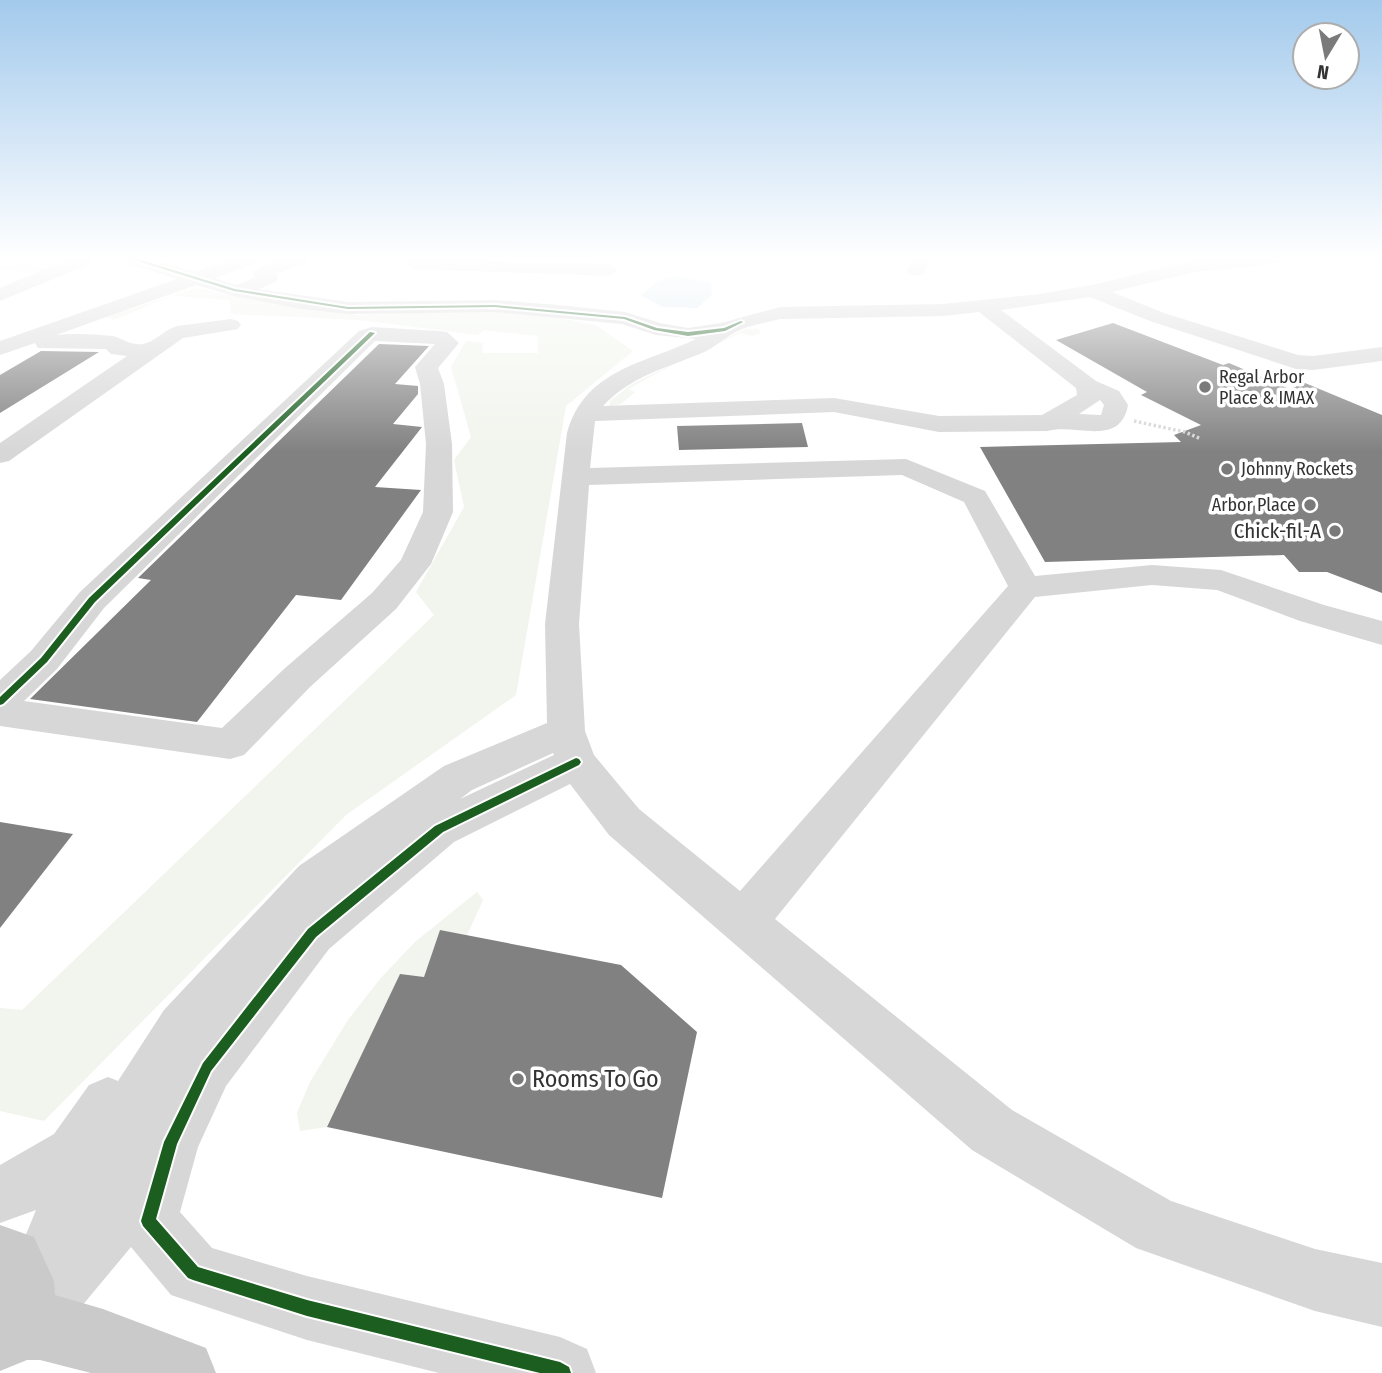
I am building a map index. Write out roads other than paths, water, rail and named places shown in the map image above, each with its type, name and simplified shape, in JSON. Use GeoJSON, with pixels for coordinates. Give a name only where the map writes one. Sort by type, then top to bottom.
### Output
{"type":"FeatureCollection","features":[{"type":"Feature","properties":{"kind":"main road"},"geometry":{"type":"LineString","coordinates":[[0,1257],[11,1260],[21,1281],[12,1331],[48,1328],[121,1349],[181,1373]]}},
{"type":"Feature","properties":{"kind":"street"},"geometry":{"type":"LineString","coordinates":[[72,323],[121,338],[158,344],[234,333],[255,326]]}},
{"type":"Feature","properties":{"kind":"street"},"geometry":{"type":"LineString","coordinates":[[0,348],[72,323]]}},
{"type":"Feature","properties":{"kind":"street"},"geometry":{"type":"LineString","coordinates":[[627,323],[657,342],[657,351],[639,364],[684,344],[749,323]]}},
{"type":"Feature","properties":{"kind":"street"},"geometry":{"type":"LineString","coordinates":[[628,323],[684,344]]}},
{"type":"Feature","properties":{"kind":"street"},"geometry":{"type":"LineString","coordinates":[[635,323],[683,328],[684,344]]}},
{"type":"Feature","properties":{"kind":"street"},"geometry":{"type":"LineString","coordinates":[[586,414],[834,405],[939,424],[954,433],[984,437],[1040,434],[1051,429],[1053,420],[1100,424],[1113,419],[1116,405],[1110,396],[1088,386],[1005,323]]}},
{"type":"Feature","properties":{"kind":"street"},"geometry":{"type":"LineString","coordinates":[[1176,323],[1296,362],[1313,363],[1378,356]]}},
{"type":"Feature","properties":{"kind":"street"},"geometry":{"type":"LineString","coordinates":[[0,702],[44,660],[92,600],[372,332],[439,337],[448,343],[426,367],[432,384],[439,444],[438,512],[415,564],[384,601],[297,678],[230,744],[0,712]]}},
{"type":"Feature","properties":{"kind":"street"},"geometry":{"type":"LineString","coordinates":[[0,367],[48,342],[72,340],[112,343],[121,338]]}},
{"type":"Feature","properties":{"kind":"street"},"geometry":{"type":"LineString","coordinates":[[0,455],[158,344]]}},
{"type":"Feature","properties":{"kind":"street"},"geometry":{"type":"LineString","coordinates":[[684,344],[599,396],[586,414],[580,432],[562,624],[571,746],[624,822],[992,1130],[1157,1227],[1315,1280],[1382,1295]]}},
{"type":"Feature","properties":{"kind":"street"},"geometry":{"type":"LineString","coordinates":[[846,431],[890,425],[906,418]]}},
{"type":"Feature","properties":{"kind":"street"},"geometry":{"type":"LineString","coordinates":[[576,477],[906,467],[975,497],[1025,587]]}},
{"type":"Feature","properties":{"kind":"street"},"geometry":{"type":"LineString","coordinates":[[743,922],[800,852],[901,740],[1025,587],[1152,575],[1221,580],[1312,613],[1382,633]]}},
{"type":"Feature","properties":{"kind":"street"},"geometry":{"type":"LineString","coordinates":[[12,1331],[52,1239],[182,1028],[315,880],[458,778],[571,746]]}},
{"type":"Feature","properties":{"kind":"street"},"geometry":{"type":"LineString","coordinates":[[12,1331],[130,1203],[171,1142],[207,1067],[312,933],[439,829],[571,746]]}},
{"type":"Feature","properties":{"kind":"street"},"geometry":{"type":"LineString","coordinates":[[0,1194],[19,1188],[74,1154],[150,1043],[182,1028]]}},
{"type":"Feature","properties":{"kind":"street"},"geometry":{"type":"LineString","coordinates":[[171,1142],[148,1221],[193,1273],[307,1308],[560,1370],[563,1373]]}},
{"type":"Feature","properties":{"kind":"place","name":"Regal Arbor Place & IMAX"},"geometry":{"type":"Point","coordinates":[1205,387]}},
{"type":"Feature","properties":{"kind":"place","name":"Johnny Rockets"},"geometry":{"type":"Point","coordinates":[1227,469]}},
{"type":"Feature","properties":{"kind":"place","name":"Arbor Place"},"geometry":{"type":"Point","coordinates":[1310,505]}},
{"type":"Feature","properties":{"kind":"place","name":"Chick-fil-A"},"geometry":{"type":"Point","coordinates":[1335,531]}},
{"type":"Feature","properties":{"kind":"place","name":"Rooms To Go"},"geometry":{"type":"Point","coordinates":[518,1079]}}]}
